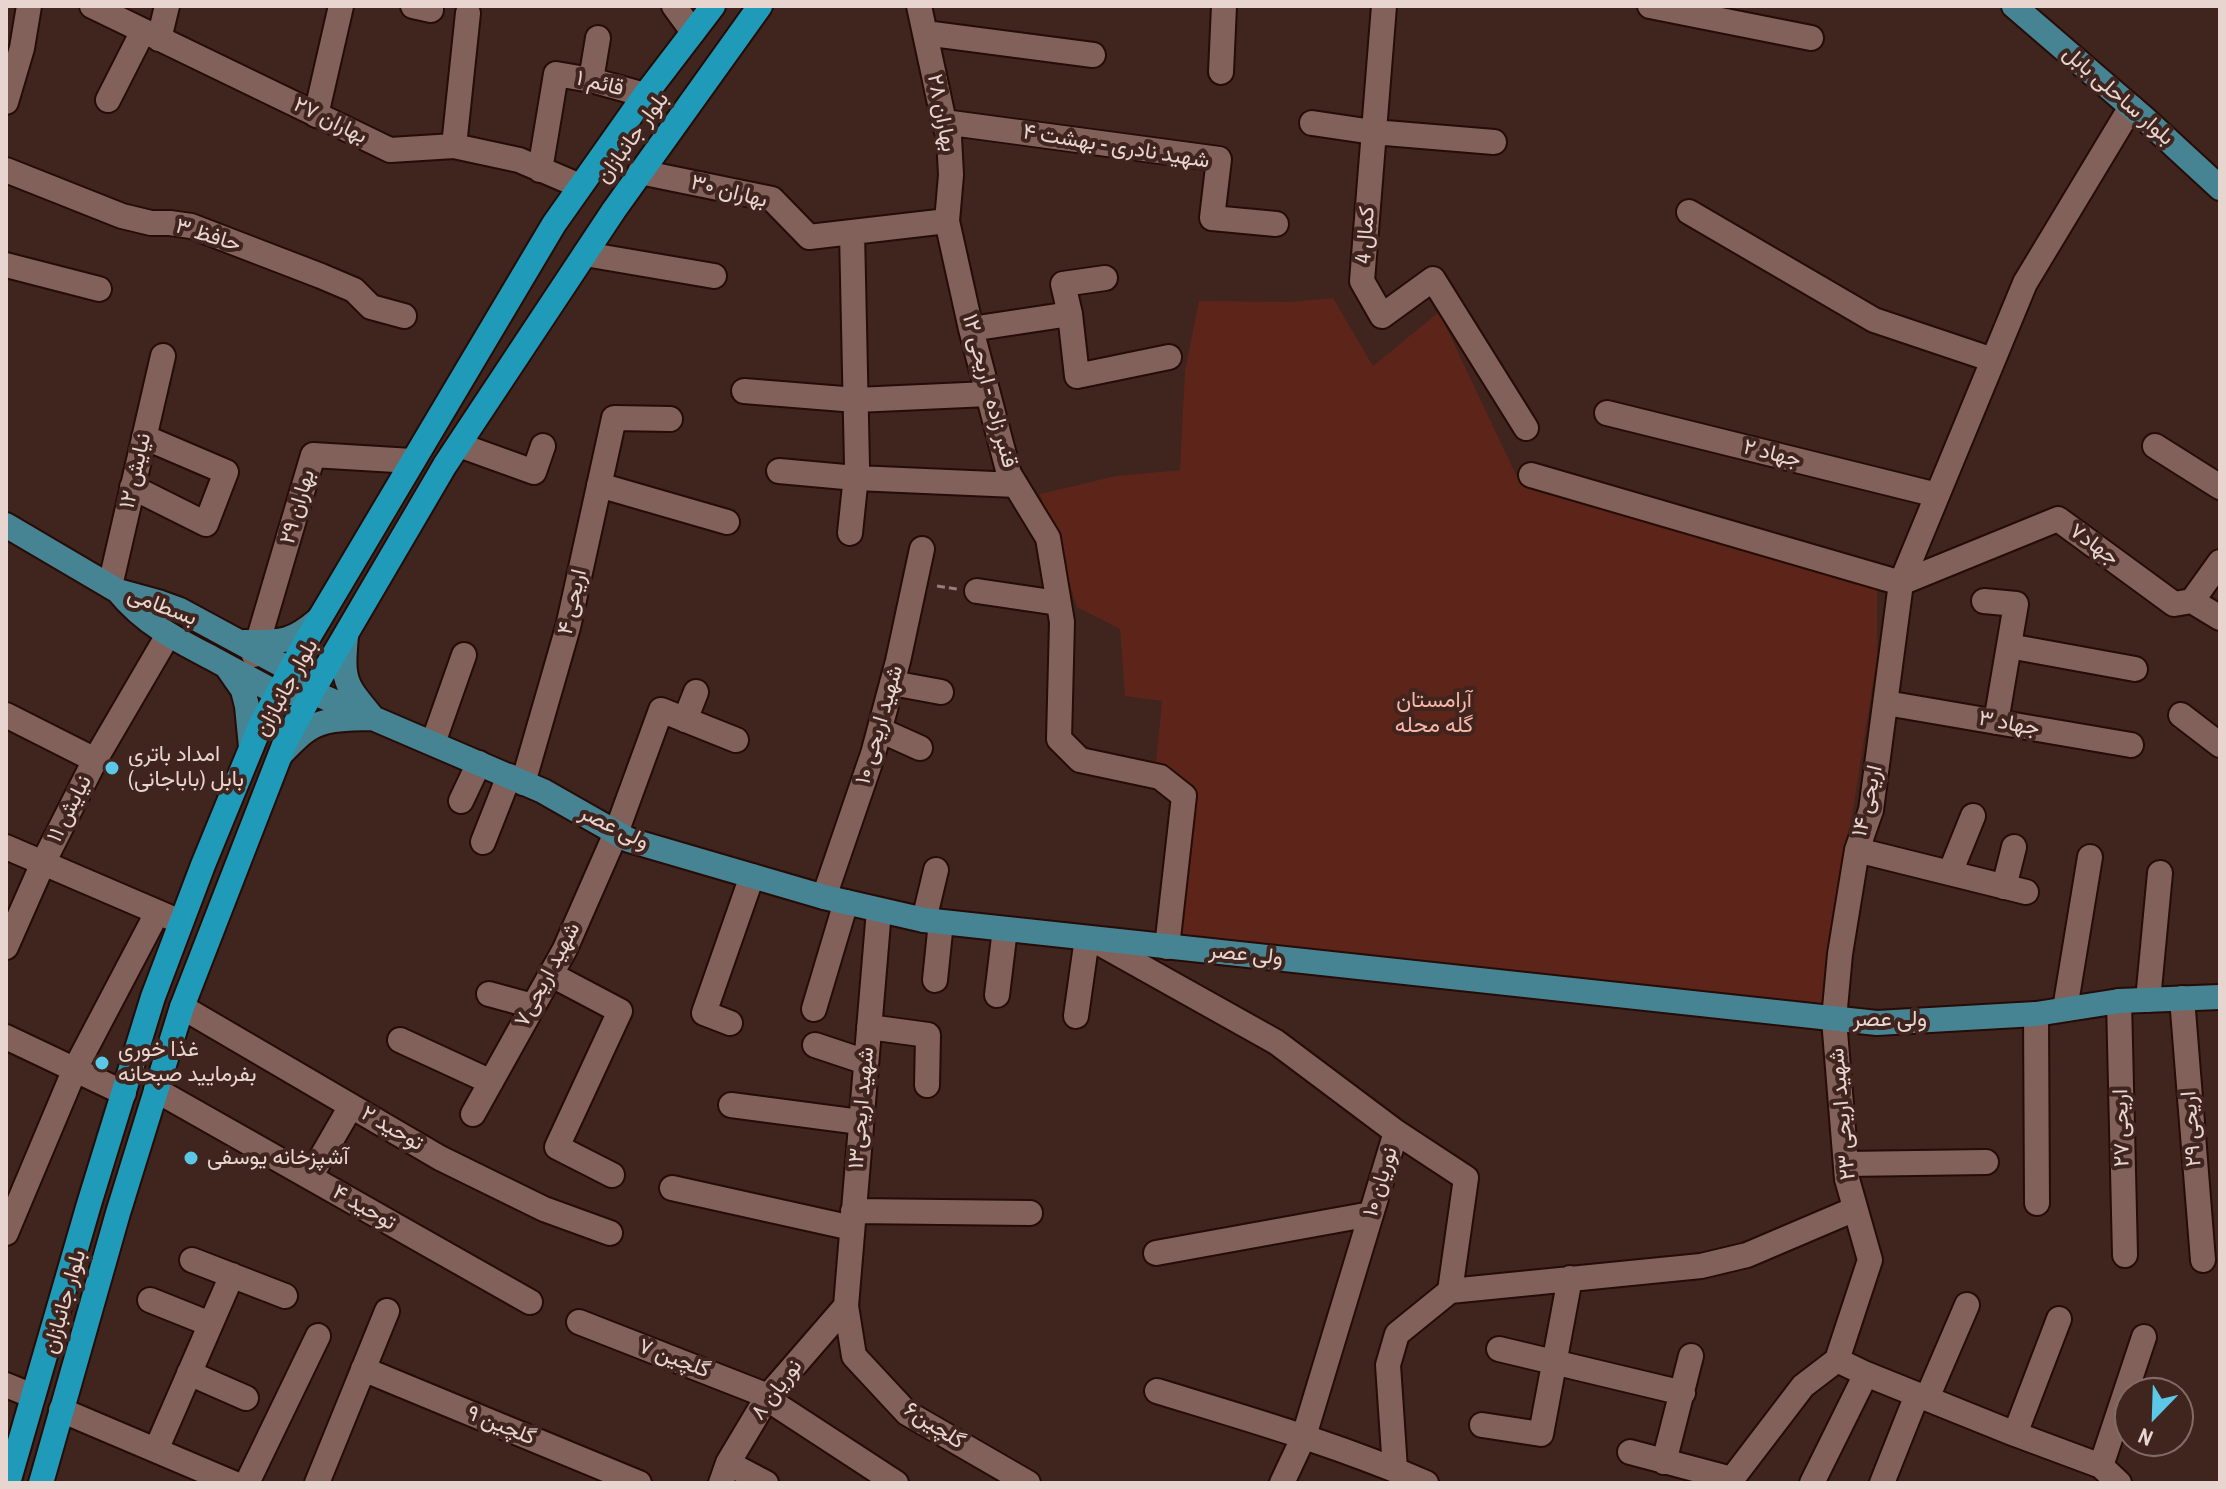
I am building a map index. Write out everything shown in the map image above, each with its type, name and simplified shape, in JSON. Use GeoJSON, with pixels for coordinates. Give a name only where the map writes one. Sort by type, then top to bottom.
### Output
{"type":"FeatureCollection","features":[{"type":"Feature","properties":{"kind":"highway","name":"بلوار جانبازان"},"geometry":{"type":"LineString","coordinates":[[8,1483],[153,997],[251,747],[289,669],[554,224],[645,95],[713,6]]}},
{"type":"Feature","properties":{"kind":"highway","name":"بلوار جانبازان"},"geometry":{"type":"LineString","coordinates":[[41,1483],[182,1007],[280,754],[312,692],[459,445],[640,172],[760,6]]}},
{"type":"Feature","properties":{"kind":"main road","name":"بلوار ساحلی بابل"},"geometry":{"type":"LineString","coordinates":[[2014,6],[2220,188]]}},
{"type":"Feature","properties":{"kind":"main road"},"geometry":{"type":"LineString","coordinates":[[6,525],[114,588]]}},
{"type":"Feature","properties":{"kind":"main road","name":"بسطامی"},"geometry":{"type":"LineString","coordinates":[[114,588],[180,610],[289,669],[312,692]]}},
{"type":"Feature","properties":{"kind":"main road","name":"بسطامی"},"geometry":{"type":"LineString","coordinates":[[114,588],[138,614],[168,635],[277,693]]}},
{"type":"Feature","properties":{"kind":"main road"},"geometry":{"type":"LineString","coordinates":[[252,648],[287,641],[304,633],[319,619]]}},
{"type":"Feature","properties":{"kind":"main road"},"geometry":{"type":"LineString","coordinates":[[346,636],[343,667],[346,681],[373,718]]}},
{"type":"Feature","properties":{"kind":"main road"},"geometry":{"type":"LineString","coordinates":[[226,665],[243,690],[251,747]]}},
{"type":"Feature","properties":{"kind":"main road"},"geometry":{"type":"LineString","coordinates":[[277,693],[312,692]]}},
{"type":"Feature","properties":{"kind":"main road","name":"ولی عصر"},"geometry":{"type":"LineString","coordinates":[[312,692],[543,791],[629,840],[835,900],[932,921],[1877,1023],[2036,1014],[2119,1001],[2220,997]]}},
{"type":"Feature","properties":{"kind":"main road"},"geometry":{"type":"LineString","coordinates":[[280,754],[308,729],[323,722],[373,718]]}},
{"type":"Feature","properties":{"kind":"street"},"geometry":{"type":"LineString","coordinates":[[6,102],[22,48],[29,6]]}},
{"type":"Feature","properties":{"kind":"street","name":"بهاران ۲۷"},"geometry":{"type":"LineString","coordinates":[[92,6],[390,150],[454,146],[519,160],[580,186]]}},
{"type":"Feature","properties":{"kind":"street"},"geometry":{"type":"LineString","coordinates":[[108,100],[167,6]]}},
{"type":"Feature","properties":{"kind":"street"},"geometry":{"type":"LineString","coordinates":[[316,115],[341,6]]}},
{"type":"Feature","properties":{"kind":"street"},"geometry":{"type":"LineString","coordinates":[[674,6],[693,32]]}},
{"type":"Feature","properties":{"kind":"street","name":"بهاران ۲۸"},"geometry":{"type":"LineString","coordinates":[[919,6],[949,137],[951,175],[947,221]]}},
{"type":"Feature","properties":{"kind":"street"},"geometry":{"type":"LineString","coordinates":[[1221,72],[1224,6]]}},
{"type":"Feature","properties":{"kind":"street","name":"کمال 4"},"geometry":{"type":"LineString","coordinates":[[1384,6],[1362,281],[1382,316],[1433,279],[1526,428]]}},
{"type":"Feature","properties":{"kind":"street"},"geometry":{"type":"LineString","coordinates":[[1650,6],[1811,38]]}},
{"type":"Feature","properties":{"kind":"street"},"geometry":{"type":"LineString","coordinates":[[454,146],[468,13]]}},
{"type":"Feature","properties":{"kind":"street"},"geometry":{"type":"LineString","coordinates":[[925,33],[1093,55]]}},
{"type":"Feature","properties":{"kind":"street"},"geometry":{"type":"LineString","coordinates":[[591,80],[598,38]]}},
{"type":"Feature","properties":{"kind":"street","name":"قائم ۱"},"geometry":{"type":"LineString","coordinates":[[540,170],[556,74],[645,95]]}},
{"type":"Feature","properties":{"kind":"street","name":"اریحی ۱۴"},"geometry":{"type":"LineString","coordinates":[[1834,1019],[1840,954],[1857,850],[1871,810],[1901,583],[2025,283],[2131,107]]}},
{"type":"Feature","properties":{"kind":"street","name":"شهید نادری - بهشت ۴"},"geometry":{"type":"LineString","coordinates":[[944,122],[1219,159],[1212,218],[1276,224]]}},
{"type":"Feature","properties":{"kind":"street"},"geometry":{"type":"LineString","coordinates":[[1312,123],[1373,132],[1494,142]]}},
{"type":"Feature","properties":{"kind":"street","name":"حافظ ۳"},"geometry":{"type":"LineString","coordinates":[[6,170],[122,216],[151,223],[191,226],[354,290],[371,307],[404,316]]}},
{"type":"Feature","properties":{"kind":"street","name":"بهاران ۳۰"},"geometry":{"type":"LineString","coordinates":[[640,172],[772,199],[809,237],[852,232]]}},
{"type":"Feature","properties":{"kind":"street"},"geometry":{"type":"LineString","coordinates":[[1689,212],[1874,320],[1993,360]]}},
{"type":"Feature","properties":{"kind":"street"},"geometry":{"type":"LineString","coordinates":[[850,533],[856,478],[852,232],[947,221]]}},
{"type":"Feature","properties":{"kind":"street","name":"قنبر زاده - اریحی ۱۲"},"geometry":{"type":"LineString","coordinates":[[947,221],[1009,474],[1048,538],[1062,622],[1059,739],[1080,760],[1160,777],[1184,796],[1167,947]]}},
{"type":"Feature","properties":{"kind":"street"},"geometry":{"type":"LineString","coordinates":[[585,254],[714,276]]}},
{"type":"Feature","properties":{"kind":"street"},"geometry":{"type":"LineString","coordinates":[[6,265],[99,289]]}},
{"type":"Feature","properties":{"kind":"street"},"geometry":{"type":"LineString","coordinates":[[1105,278],[1063,284],[1070,314],[1077,376],[1169,357]]}},
{"type":"Feature","properties":{"kind":"street"},"geometry":{"type":"LineString","coordinates":[[971,329],[1070,314]]}},
{"type":"Feature","properties":{"kind":"street","name":"نیایش ۱۲"},"geometry":{"type":"LineString","coordinates":[[114,588],[132,487],[163,356]]}},
{"type":"Feature","properties":{"kind":"street"},"geometry":{"type":"LineString","coordinates":[[744,391],[856,400],[988,394]]}},
{"type":"Feature","properties":{"kind":"street","name":"جهاد ۲"},"geometry":{"type":"LineString","coordinates":[[1607,413],[1937,495]]}},
{"type":"Feature","properties":{"kind":"street","name":"اریحی ۴"},"geometry":{"type":"LineString","coordinates":[[483,842],[516,780],[568,627],[614,418],[670,419]]}},
{"type":"Feature","properties":{"kind":"street"},"geometry":{"type":"LineString","coordinates":[[132,487],[206,524],[226,472],[144,437]]}},
{"type":"Feature","properties":{"kind":"street"},"geometry":{"type":"LineString","coordinates":[[459,445],[534,472],[543,446]]}},
{"type":"Feature","properties":{"kind":"street"},"geometry":{"type":"LineString","coordinates":[[2155,446],[2220,487]]}},
{"type":"Feature","properties":{"kind":"street","name":"بهاران ۲۹"},"geometry":{"type":"LineString","coordinates":[[252,648],[313,455],[412,461]]}},
{"type":"Feature","properties":{"kind":"street"},"geometry":{"type":"LineString","coordinates":[[779,471],[856,478],[1016,485]]}},
{"type":"Feature","properties":{"kind":"street"},"geometry":{"type":"LineString","coordinates":[[1531,475],[1901,583]]}},
{"type":"Feature","properties":{"kind":"street"},"geometry":{"type":"LineString","coordinates":[[599,485],[727,522]]}},
{"type":"Feature","properties":{"kind":"street","name":"جهاد۷"},"geometry":{"type":"LineString","coordinates":[[1901,583],[2058,519],[2174,604],[2192,601]]}},
{"type":"Feature","properties":{"kind":"street","name":"شهید اریحی ۱۰"},"geometry":{"type":"LineString","coordinates":[[814,1009],[853,815],[880,730],[922,549]]}},
{"type":"Feature","properties":{"kind":"street"},"geometry":{"type":"LineString","coordinates":[[2220,562],[2192,601],[2220,618]]}},
{"type":"Feature","properties":{"kind":"street"},"geometry":{"type":"LineString","coordinates":[[977,591],[1058,603]]}},
{"type":"Feature","properties":{"kind":"street"},"geometry":{"type":"LineString","coordinates":[[1984,601],[2016,604],[1996,722]]}},
{"type":"Feature","properties":{"kind":"street","name":"نیایش ۱۱"},"geometry":{"type":"LineString","coordinates":[[6,947],[14,907],[43,863],[95,760],[168,635]]}},
{"type":"Feature","properties":{"kind":"street"},"geometry":{"type":"LineString","coordinates":[[2009,646],[2135,669]]}},
{"type":"Feature","properties":{"kind":"street"},"geometry":{"type":"LineString","coordinates":[[433,743],[464,655]]}},
{"type":"Feature","properties":{"kind":"street"},"geometry":{"type":"LineString","coordinates":[[892,683],[941,692]]}},
{"type":"Feature","properties":{"kind":"street"},"geometry":{"type":"LineString","coordinates":[[696,692],[685,720],[736,740]]}},
{"type":"Feature","properties":{"kind":"street","name":"جهاد ۳"},"geometry":{"type":"LineString","coordinates":[[1886,703],[2131,745]]}},
{"type":"Feature","properties":{"kind":"street","name":"شهید اریحی۷"},"geometry":{"type":"LineString","coordinates":[[473,1114],[565,949],[616,833],[661,710],[685,720]]}},
{"type":"Feature","properties":{"kind":"street"},"geometry":{"type":"LineString","coordinates":[[6,715],[95,760]]}},
{"type":"Feature","properties":{"kind":"street"},"geometry":{"type":"LineString","coordinates":[[2181,715],[2220,745]]}},
{"type":"Feature","properties":{"kind":"street"},"geometry":{"type":"LineString","coordinates":[[880,730],[920,748]]}},
{"type":"Feature","properties":{"kind":"street"},"geometry":{"type":"LineString","coordinates":[[461,801],[479,763]]}},
{"type":"Feature","properties":{"kind":"street"},"geometry":{"type":"LineString","coordinates":[[1950,873],[1973,816]]}},
{"type":"Feature","properties":{"kind":"street"},"geometry":{"type":"LineString","coordinates":[[6,847],[182,922]]}},
{"type":"Feature","properties":{"kind":"street"},"geometry":{"type":"LineString","coordinates":[[1857,850],[2015,889],[2014,847]]}},
{"type":"Feature","properties":{"kind":"street"},"geometry":{"type":"LineString","coordinates":[[2065,1009],[2090,857]]}},
{"type":"Feature","properties":{"kind":"street"},"geometry":{"type":"LineString","coordinates":[[935,980],[932,921],[936,870]]}},
{"type":"Feature","properties":{"kind":"street"},"geometry":{"type":"LineString","coordinates":[[2148,1000],[2160,873]]}},
{"type":"Feature","properties":{"kind":"street"},"geometry":{"type":"LineString","coordinates":[[730,1023],[704,1013],[752,876]]}},
{"type":"Feature","properties":{"kind":"street","name":"شهید اریحی۱۳"},"geometry":{"type":"LineString","coordinates":[[846,1306],[879,910]]}},
{"type":"Feature","properties":{"kind":"street"},"geometry":{"type":"LineString","coordinates":[[6,1233],[75,1069],[157,913]]}},
{"type":"Feature","properties":{"kind":"street"},"geometry":{"type":"LineString","coordinates":[[997,995],[1005,929]]}},
{"type":"Feature","properties":{"kind":"street"},"geometry":{"type":"LineString","coordinates":[[1076,1016],[1089,938]]}},
{"type":"Feature","properties":{"kind":"street","name":"نوریان ۱۰"},"geometry":{"type":"LineString","coordinates":[[1089,938],[1276,1042],[1396,1132],[1304,1436],[1282,1483]]}},
{"type":"Feature","properties":{"kind":"street"},"geometry":{"type":"LineString","coordinates":[[550,974],[620,1011],[557,1147],[612,1175]]}},
{"type":"Feature","properties":{"kind":"street"},"geometry":{"type":"LineString","coordinates":[[489,994],[533,1006]]}},
{"type":"Feature","properties":{"kind":"street","name":"اریحی ۲۹"},"geometry":{"type":"LineString","coordinates":[[2182,998],[2203,1260]]}},
{"type":"Feature","properties":{"kind":"street","name":"اریحی ۲۷"},"geometry":{"type":"LineString","coordinates":[[2119,1001],[2125,1255]]}},
{"type":"Feature","properties":{"kind":"street","name":"توحید ۲"},"geometry":{"type":"LineString","coordinates":[[182,1007],[440,1158],[544,1209],[610,1233]]}},
{"type":"Feature","properties":{"kind":"street"},"geometry":{"type":"LineString","coordinates":[[2036,1014],[2037,1203]]}},
{"type":"Feature","properties":{"kind":"street","name":"شهید اریحی ۲۳"},"geometry":{"type":"LineString","coordinates":[[1834,1019],[1847,1179],[1870,1260],[1837,1360]]}},
{"type":"Feature","properties":{"kind":"street"},"geometry":{"type":"LineString","coordinates":[[869,1027],[928,1035],[927,1085]]}},
{"type":"Feature","properties":{"kind":"street"},"geometry":{"type":"LineString","coordinates":[[6,1037],[124,1093]]}},
{"type":"Feature","properties":{"kind":"street"},"geometry":{"type":"LineString","coordinates":[[400,1040],[491,1082]]}},
{"type":"Feature","properties":{"kind":"street"},"geometry":{"type":"LineString","coordinates":[[815,1045],[866,1062]]}},
{"type":"Feature","properties":{"kind":"street","name":"توحید ۴"},"geometry":{"type":"LineString","coordinates":[[156,1090],[530,1302]]}},
{"type":"Feature","properties":{"kind":"street"},"geometry":{"type":"LineString","coordinates":[[731,1105],[860,1122]]}},
{"type":"Feature","properties":{"kind":"street"},"geometry":{"type":"LineString","coordinates":[[310,1177],[351,1106]]}},
{"type":"Feature","properties":{"kind":"street"},"geometry":{"type":"LineString","coordinates":[[1396,1132],[1466,1178],[1450,1291]]}},
{"type":"Feature","properties":{"kind":"street"},"geometry":{"type":"LineString","coordinates":[[1846,1164],[1986,1162]]}},
{"type":"Feature","properties":{"kind":"street"},"geometry":{"type":"LineString","coordinates":[[672,1188],[853,1220],[1030,1213]]}},
{"type":"Feature","properties":{"kind":"street"},"geometry":{"type":"LineString","coordinates":[[1395,1469],[1388,1365],[1397,1334],[1450,1291],[1701,1266],[1747,1255],[1855,1209]]}},
{"type":"Feature","properties":{"kind":"street"},"geometry":{"type":"LineString","coordinates":[[1156,1253],[1371,1214]]}},
{"type":"Feature","properties":{"kind":"street"},"geometry":{"type":"LineString","coordinates":[[192,1260],[285,1296]]}},
{"type":"Feature","properties":{"kind":"street"},"geometry":{"type":"LineString","coordinates":[[156,1450],[232,1275]]}},
{"type":"Feature","properties":{"kind":"street"},"geometry":{"type":"LineString","coordinates":[[1482,1425],[1541,1434],[1570,1278]]}},
{"type":"Feature","properties":{"kind":"street"},"geometry":{"type":"LineString","coordinates":[[150,1300],[210,1324]]}},
{"type":"Feature","properties":{"kind":"street"},"geometry":{"type":"LineString","coordinates":[[1882,1483],[1967,1305]]}},
{"type":"Feature","properties":{"kind":"street","name":"نوریان ۸"},"geometry":{"type":"LineString","coordinates":[[724,1473],[768,1396],[846,1306]]}},
{"type":"Feature","properties":{"kind":"street","name":"گلچین۶"},"geometry":{"type":"LineString","coordinates":[[846,1306],[854,1356],[907,1413],[1028,1483]]}},
{"type":"Feature","properties":{"kind":"street"},"geometry":{"type":"LineString","coordinates":[[317,1483],[387,1311]]}},
{"type":"Feature","properties":{"kind":"street"},"geometry":{"type":"LineString","coordinates":[[2015,1434],[2059,1319]]}},
{"type":"Feature","properties":{"kind":"street","name":"گلچین ۷"},"geometry":{"type":"LineString","coordinates":[[579,1322],[768,1396],[775,1404],[896,1483]]}},
{"type":"Feature","properties":{"kind":"street"},"geometry":{"type":"LineString","coordinates":[[247,1483],[318,1336]]}},
{"type":"Feature","properties":{"kind":"street"},"geometry":{"type":"LineString","coordinates":[[2101,1466],[2144,1337]]}},
{"type":"Feature","properties":{"kind":"street"},"geometry":{"type":"LineString","coordinates":[[1499,1349],[1683,1393]]}},
{"type":"Feature","properties":{"kind":"street"},"geometry":{"type":"LineString","coordinates":[[1664,1462],[1691,1356]]}},
{"type":"Feature","properties":{"kind":"street"},"geometry":{"type":"LineString","coordinates":[[1630,1452],[1732,1479],[1803,1386],[1837,1360],[2101,1466],[2119,1483]]}},
{"type":"Feature","properties":{"kind":"street","name":"گلچین ۹"},"geometry":{"type":"LineString","coordinates":[[363,1369],[639,1483]]}},
{"type":"Feature","properties":{"kind":"street"},"geometry":{"type":"LineString","coordinates":[[189,1373],[246,1398]]}},
{"type":"Feature","properties":{"kind":"street"},"geometry":{"type":"LineString","coordinates":[[1812,1483],[1866,1374]]}},
{"type":"Feature","properties":{"kind":"street"},"geometry":{"type":"LineString","coordinates":[[6,1385],[33,1396]]}},
{"type":"Feature","properties":{"kind":"street"},"geometry":{"type":"LineString","coordinates":[[1157,1391],[1304,1436],[1426,1483]]}},
{"type":"Feature","properties":{"kind":"street"},"geometry":{"type":"LineString","coordinates":[[61,1410],[233,1483]]}},
{"type":"Feature","properties":{"kind":"street"},"geometry":{"type":"LineString","coordinates":[[724,1473],[766,1483]]}},
{"type":"Feature","properties":{"kind":"path"},"geometry":{"type":"LineString","coordinates":[[913,583],[977,591]]}},
{"type":"Feature","properties":{"kind":"green space","name":"آرامستان گله محله"},"geometry":{"type":"Polygon","coordinates":[[[1333,298],[1373,366],[1439,312],[1517,477],[1877,573],[1877,657],[1822,1007],[1181,936],[1195,786],[1156,762],[1162,701],[1125,696],[1120,629],[1077,607],[1040,494],[1116,476],[1180,470],[1185,371],[1199,301],[1289,302],[1333,298]]]}},
{"type":"Feature","properties":{"kind":"place","name":"امداد باتری بابل (باباجانی)"},"geometry":{"type":"Point","coordinates":[112,768]}},
{"type":"Feature","properties":{"kind":"place","name":"غذا خوری بفرمایید صبحانه"},"geometry":{"type":"Point","coordinates":[102,1063]}},
{"type":"Feature","properties":{"kind":"place","name":"آشپزخانه یوسفی"},"geometry":{"type":"Point","coordinates":[191,1158]}}]}
